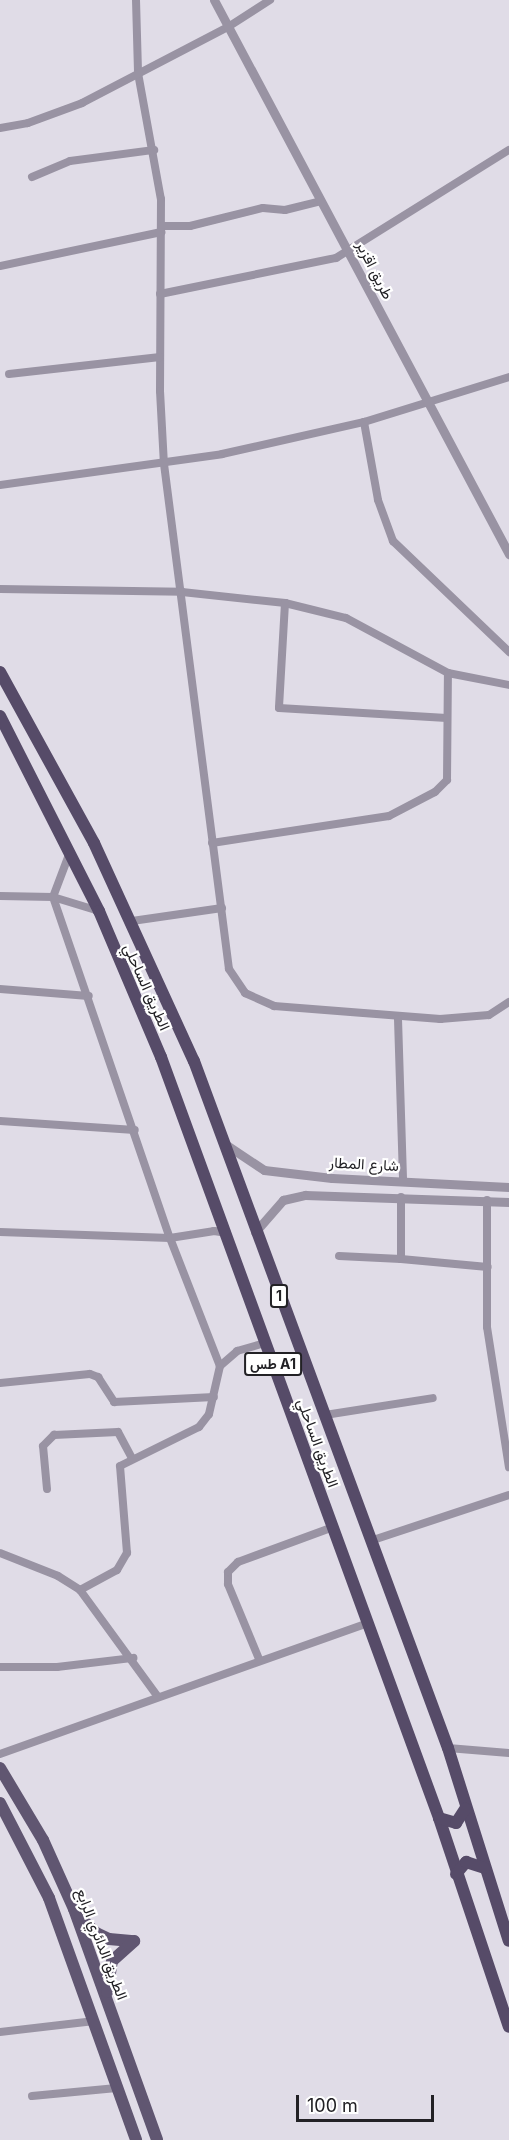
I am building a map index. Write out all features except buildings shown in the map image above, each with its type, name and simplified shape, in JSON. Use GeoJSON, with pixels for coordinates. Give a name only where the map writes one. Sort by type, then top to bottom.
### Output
{"type":"FeatureCollection","features":[{"type":"Feature","properties":{"kind":"highway","name":"الطريق الساحلي"},"geometry":{"type":"LineString","coordinates":[[0,672],[132,921],[171,1004],[448,1748],[465,1809],[509,1941]]}},
{"type":"Feature","properties":{"kind":"highway","name":"الطريق الساحلي"},"geometry":{"type":"LineString","coordinates":[[0,716],[99,911],[161,1057],[229,1233],[265,1343],[439,1818],[509,2027]]}},
{"type":"Feature","properties":{"kind":"highway"},"geometry":{"type":"LineString","coordinates":[[439,1818],[445,1823],[456,1823],[465,1809]]}},
{"type":"Feature","properties":{"kind":"highway"},"geometry":{"type":"LineString","coordinates":[[456,1874],[466,1862],[484,1868]]}},
{"type":"Feature","properties":{"kind":"main road","name":"الطريق الدائري الرابع"},"geometry":{"type":"LineString","coordinates":[[0,1768],[43,1840],[74,1909],[157,2140]]}},
{"type":"Feature","properties":{"kind":"main road"},"geometry":{"type":"LineString","coordinates":[[0,1803],[38,1872],[136,2140]]}},
{"type":"Feature","properties":{"kind":"main road"},"geometry":{"type":"LineString","coordinates":[[74,1909],[96,1933],[109,1939],[134,1941],[112,1962],[106,1983],[108,2002]]}},
{"type":"Feature","properties":{"kind":"street"},"geometry":{"type":"LineString","coordinates":[[136,0],[138,73],[154,150],[161,229],[160,357],[164,464],[229,969],[245,993],[274,1006],[398,1018],[469,1019],[489,1015],[509,1002]]}},
{"type":"Feature","properties":{"kind":"street","name":"طريق اقزير"},"geometry":{"type":"LineString","coordinates":[[214,0],[509,554]]}},
{"type":"Feature","properties":{"kind":"street"},"geometry":{"type":"LineString","coordinates":[[0,128],[53,115],[228,27],[270,0]]}},
{"type":"Feature","properties":{"kind":"street"},"geometry":{"type":"LineString","coordinates":[[32,177],[70,161],[154,150]]}},
{"type":"Feature","properties":{"kind":"street"},"geometry":{"type":"LineString","coordinates":[[160,294],[308,267],[336,258],[509,150]]}},
{"type":"Feature","properties":{"kind":"street"},"geometry":{"type":"LineString","coordinates":[[0,266],[161,229],[190,226],[263,208],[285,210],[321,201]]}},
{"type":"Feature","properties":{"kind":"street"},"geometry":{"type":"LineString","coordinates":[[9,374],[160,357]]}},
{"type":"Feature","properties":{"kind":"street"},"geometry":{"type":"LineString","coordinates":[[0,485],[164,464],[364,422],[509,378]]}},
{"type":"Feature","properties":{"kind":"street"},"geometry":{"type":"LineString","coordinates":[[364,422],[378,500],[393,541],[509,652]]}},
{"type":"Feature","properties":{"kind":"street"},"geometry":{"type":"LineString","coordinates":[[0,589],[182,592],[285,603],[346,618],[448,673],[509,685]]}},
{"type":"Feature","properties":{"kind":"street"},"geometry":{"type":"LineString","coordinates":[[285,603],[279,708],[447,718]]}},
{"type":"Feature","properties":{"kind":"street"},"geometry":{"type":"LineString","coordinates":[[212,843],[389,816],[418,804],[447,780],[448,673]]}},
{"type":"Feature","properties":{"kind":"street"},"geometry":{"type":"LineString","coordinates":[[70,852],[53,897],[135,1130],[170,1238],[220,1366],[214,1397],[199,1427],[132,1458],[120,1467],[118,1476],[129,1542],[124,1562],[105,1579],[80,1590]]}},
{"type":"Feature","properties":{"kind":"street"},"geometry":{"type":"LineString","coordinates":[[0,896],[53,897],[99,911]]}},
{"type":"Feature","properties":{"kind":"street"},"geometry":{"type":"LineString","coordinates":[[132,921],[222,908]]}},
{"type":"Feature","properties":{"kind":"street"},"geometry":{"type":"LineString","coordinates":[[0,989],[89,996]]}},
{"type":"Feature","properties":{"kind":"street"},"geometry":{"type":"LineString","coordinates":[[398,1018],[403,1181]]}},
{"type":"Feature","properties":{"kind":"street"},"geometry":{"type":"LineString","coordinates":[[0,1121],[135,1130]]}},
{"type":"Feature","properties":{"kind":"street","name":"شارع المطار"},"geometry":{"type":"LineString","coordinates":[[225,1144],[264,1170],[332,1178],[509,1187]]}},
{"type":"Feature","properties":{"kind":"street"},"geometry":{"type":"LineString","coordinates":[[332,1178],[332,1196]]}},
{"type":"Feature","properties":{"kind":"street","name":"شارع المطار"},"geometry":{"type":"LineString","coordinates":[[255,1233],[284,1200],[305,1195],[509,1202]]}},
{"type":"Feature","properties":{"kind":"street"},"geometry":{"type":"LineString","coordinates":[[401,1197],[401,1258]]}},
{"type":"Feature","properties":{"kind":"street"},"geometry":{"type":"LineString","coordinates":[[488,1200],[487,1327],[509,1467]]}},
{"type":"Feature","properties":{"kind":"street"},"geometry":{"type":"LineString","coordinates":[[0,1232],[170,1238],[214,1231],[229,1233]]}},
{"type":"Feature","properties":{"kind":"street"},"geometry":{"type":"LineString","coordinates":[[339,1256],[401,1258],[488,1267]]}},
{"type":"Feature","properties":{"kind":"street"},"geometry":{"type":"LineString","coordinates":[[220,1366],[237,1351],[265,1343]]}},
{"type":"Feature","properties":{"kind":"street"},"geometry":{"type":"LineString","coordinates":[[0,1383],[90,1374],[98,1377],[116,1402],[214,1397]]}},
{"type":"Feature","properties":{"kind":"street"},"geometry":{"type":"LineString","coordinates":[[325,1415],[433,1398]]}},
{"type":"Feature","properties":{"kind":"street"},"geometry":{"type":"LineString","coordinates":[[47,1489],[43,1446],[54,1435],[118,1432],[132,1458]]}},
{"type":"Feature","properties":{"kind":"street"},"geometry":{"type":"LineString","coordinates":[[370,1541],[509,1495]]}},
{"type":"Feature","properties":{"kind":"street"},"geometry":{"type":"LineString","coordinates":[[259,1659],[228,1584],[228,1572],[238,1562],[333,1527]]}},
{"type":"Feature","properties":{"kind":"street"},"geometry":{"type":"LineString","coordinates":[[0,1553],[58,1576],[80,1590],[133,1658],[158,1696]]}},
{"type":"Feature","properties":{"kind":"street"},"geometry":{"type":"LineString","coordinates":[[0,1754],[259,1659],[367,1623]]}},
{"type":"Feature","properties":{"kind":"street"},"geometry":{"type":"LineString","coordinates":[[0,1667],[57,1668],[133,1658]]}},
{"type":"Feature","properties":{"kind":"street"},"geometry":{"type":"LineString","coordinates":[[448,1748],[509,1753]]}},
{"type":"Feature","properties":{"kind":"street"},"geometry":{"type":"LineString","coordinates":[[0,2032],[94,2021]]}},
{"type":"Feature","properties":{"kind":"street"},"geometry":{"type":"LineString","coordinates":[[32,2096],[117,2088]]}}]}
